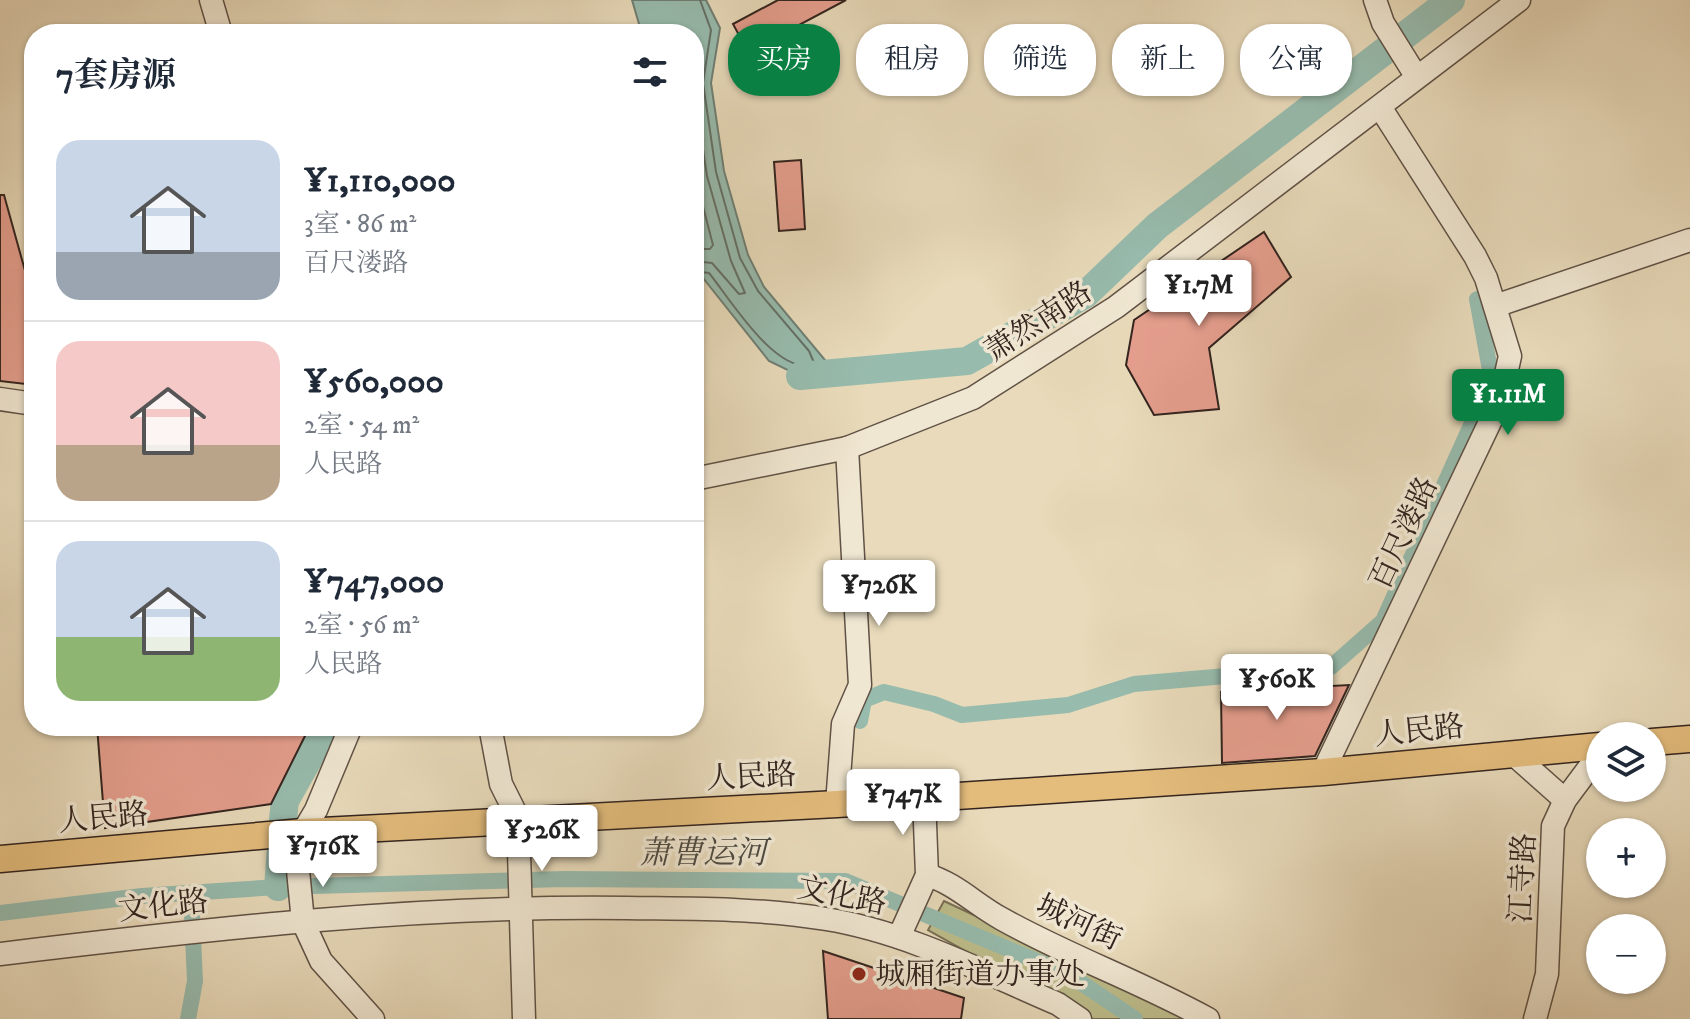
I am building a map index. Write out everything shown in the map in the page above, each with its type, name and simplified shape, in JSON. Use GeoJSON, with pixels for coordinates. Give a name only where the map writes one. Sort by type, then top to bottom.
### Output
{"type":"FeatureCollection","features":[{"type":"Feature","properties":{"kind":"main road"},"geometry":{"type":"LineString","coordinates":[[1666,741],[1690,739]]}},
{"type":"Feature","properties":{"kind":"main road","name":"人民路"},"geometry":{"type":"LineString","coordinates":[[0,859],[303,832],[518,818],[837,804],[1323,772],[1586,747]]}},
{"type":"Feature","properties":{"kind":"street"},"geometry":{"type":"LineString","coordinates":[[211,0],[218,24]]}},
{"type":"Feature","properties":{"kind":"street"},"geometry":{"type":"LineString","coordinates":[[1375,0],[1383,23],[1416,76]]}},
{"type":"Feature","properties":{"kind":"street","name":"萧然南路"},"geometry":{"type":"LineString","coordinates":[[704,477],[847,448],[973,398],[1116,307],[1519,0]]}},
{"type":"Feature","properties":{"kind":"street","name":"百尺溇路"},"geometry":{"type":"LineString","coordinates":[[1323,772],[1500,401],[1510,356],[1475,256],[1380,107]]}},
{"type":"Feature","properties":{"kind":"street"},"geometry":{"type":"LineString","coordinates":[[1495,306],[1690,240]]}},
{"type":"Feature","properties":{"kind":"street"},"geometry":{"type":"LineString","coordinates":[[0,399],[24,403]]}},
{"type":"Feature","properties":{"kind":"street"},"geometry":{"type":"LineString","coordinates":[[837,804],[843,724],[860,685],[847,448]]}},
{"type":"Feature","properties":{"kind":"street"},"geometry":{"type":"LineString","coordinates":[[347,736],[316,810],[303,832],[298,870],[302,917],[321,961],[373,1019]]}},
{"type":"Feature","properties":{"kind":"street"},"geometry":{"type":"LineString","coordinates":[[492,736],[501,784],[518,818],[524,1019]]}},
{"type":"Feature","properties":{"kind":"street"},"geometry":{"type":"LineString","coordinates":[[1512,753],[1565,800]]}},
{"type":"Feature","properties":{"kind":"street","name":"江寺路"},"geometry":{"type":"LineString","coordinates":[[1535,1019],[1547,974],[1553,826],[1565,800],[1586,772]]}},
{"type":"Feature","properties":{"kind":"street"},"geometry":{"type":"LineString","coordinates":[[899,937],[927,875],[924,798]]}},
{"type":"Feature","properties":{"kind":"street","name":"城河街"},"geometry":{"type":"LineString","coordinates":[[927,875],[942,879],[1001,919],[1155,990],[1208,1019]]}},
{"type":"Feature","properties":{"kind":"street","name":"文化路"},"geometry":{"type":"LineString","coordinates":[[0,954],[302,917],[520,902],[747,910],[828,919],[899,937],[1058,1004],[1080,1019]]}},
{"type":"Feature","properties":{"kind":"green space"},"geometry":{"type":"Polygon","coordinates":[[[944,901],[1163,1004],[1184,1019],[1087,1019],[928,930],[944,901]]]}},
{"type":"Feature","properties":{"kind":"water"},"geometry":{"type":"Polygon","coordinates":[[[632,0],[706,0],[720,28],[711,83],[724,171],[748,255],[764,287],[835,372],[800,376],[769,361],[704,279],[704,24],[639,24],[632,0]]]}},
{"type":"Feature","properties":{"kind":"building"},"geometry":{"type":"Polygon","coordinates":[[[778,0],[846,0],[801,24],[733,24],[778,0]]]}},
{"type":"Feature","properties":{"kind":"building"},"geometry":{"type":"Polygon","coordinates":[[[801,160],[805,229],[779,231],[774,162],[801,160]]]}},
{"type":"Feature","properties":{"kind":"building"},"geometry":{"type":"Polygon","coordinates":[[[0,195],[4,195],[24,267],[24,384],[0,381],[0,195]]]}},
{"type":"Feature","properties":{"kind":"building"},"geometry":{"type":"Polygon","coordinates":[[[1264,232],[1291,277],[1209,348],[1219,409],[1154,415],[1126,365],[1134,320],[1264,232]]]}},
{"type":"Feature","properties":{"kind":"building"},"geometry":{"type":"Polygon","coordinates":[[[1349,685],[1315,756],[1222,763],[1221,692],[1349,685]]]}},
{"type":"Feature","properties":{"kind":"building"},"geometry":{"type":"Polygon","coordinates":[[[98,736],[305,736],[271,804],[105,828],[98,736]]]}},
{"type":"Feature","properties":{"kind":"building","name":"城厢街道办事处"},"geometry":{"type":"Polygon","coordinates":[[[823,951],[964,998],[961,1019],[828,1019],[823,951]]]}},
{"type":"Feature","properties":{"kind":"waterway"},"geometry":{"type":"LineString","coordinates":[[800,376],[967,361],[1086,294],[1157,226],[1451,0]]}},
{"type":"Feature","properties":{"kind":"waterway"},"geometry":{"type":"LineString","coordinates":[[860,721],[864,700],[884,692],[934,704],[962,715],[1068,705],[1134,684],[1331,667],[1383,621],[1472,423],[1490,370],[1477,299]]}},
{"type":"Feature","properties":{"kind":"waterway"},"geometry":{"type":"LineString","coordinates":[[283,819],[285,801],[321,736]]}},
{"type":"Feature","properties":{"kind":"waterway"},"geometry":{"type":"LineString","coordinates":[[278,887],[281,848]]}},
{"type":"Feature","properties":{"kind":"waterway","name":"萧曹运河"},"geometry":{"type":"LineString","coordinates":[[0,913],[142,896],[278,887],[564,879],[845,881],[1068,974],[1135,1019]]}},
{"type":"Feature","properties":{"kind":"waterway"},"geometry":{"type":"LineString","coordinates":[[188,1019],[195,981],[191,893]]}},
{"type":"Feature","properties":{"kind":"place","name":"城厢街道办事处"},"geometry":{"type":"Point","coordinates":[859,974]}}]}
